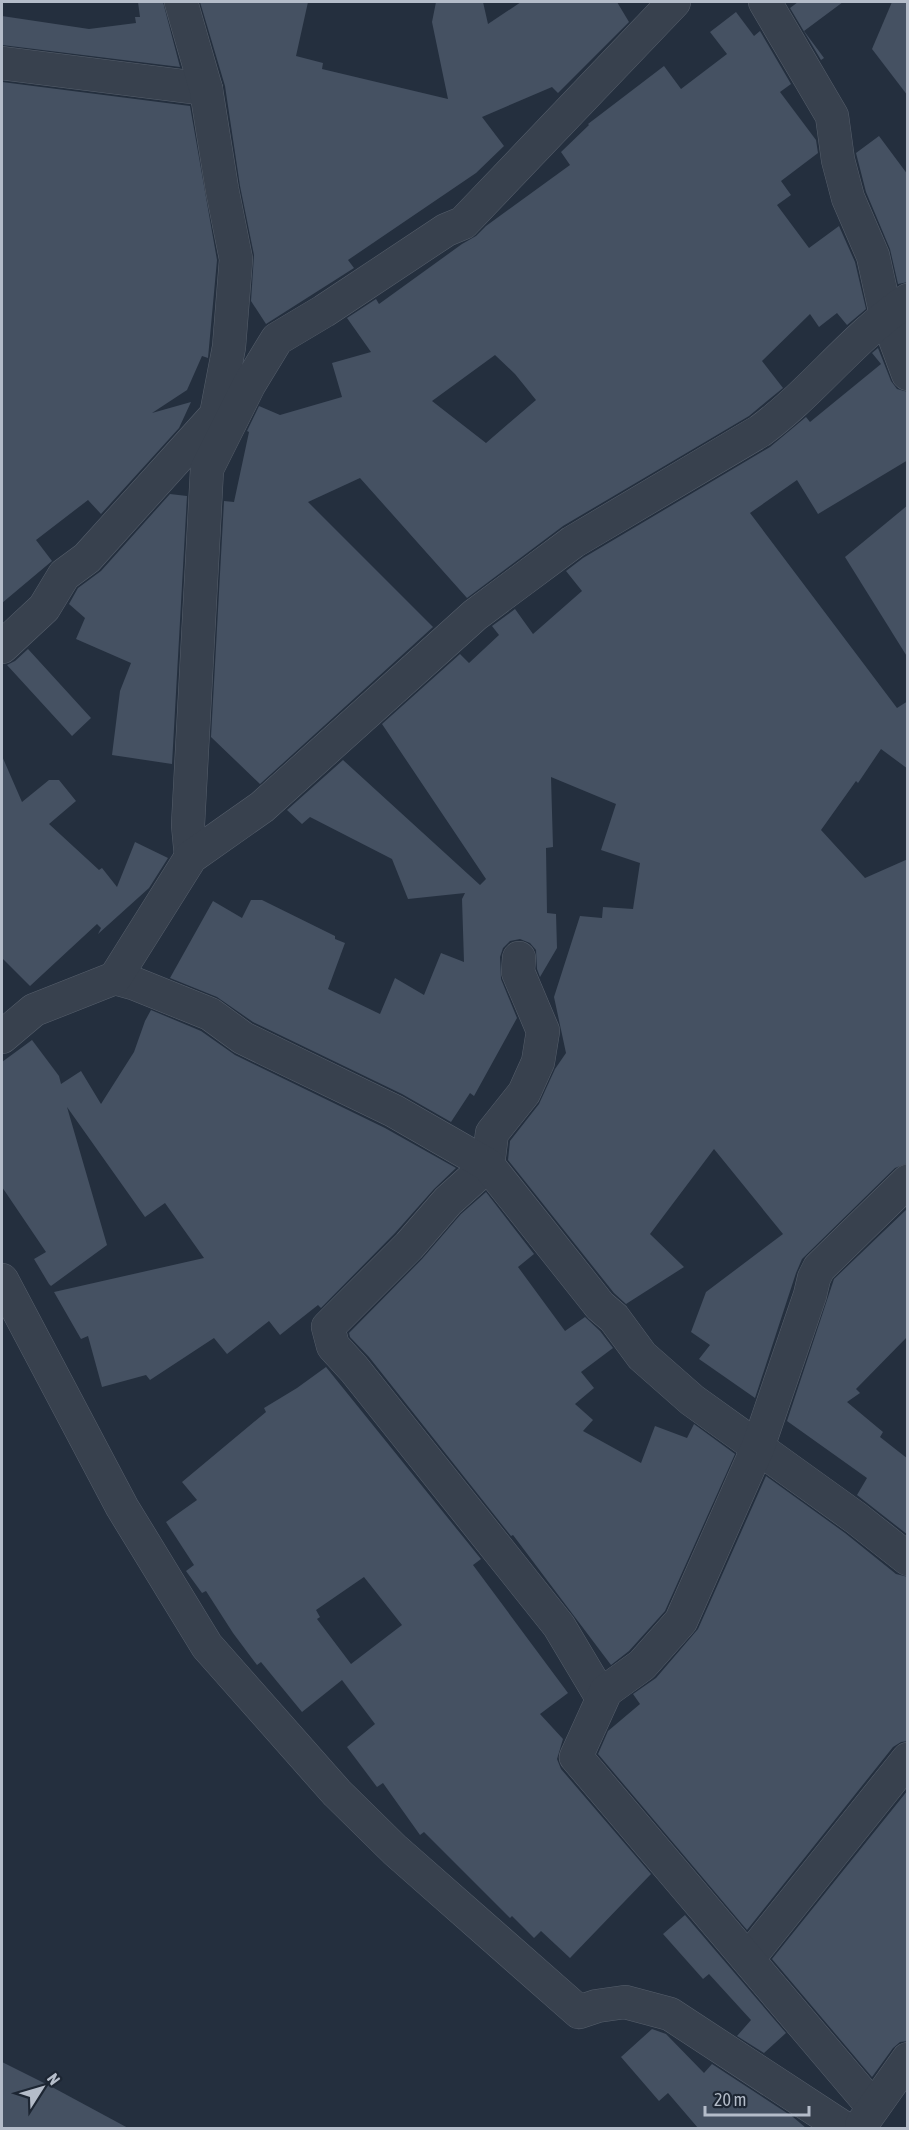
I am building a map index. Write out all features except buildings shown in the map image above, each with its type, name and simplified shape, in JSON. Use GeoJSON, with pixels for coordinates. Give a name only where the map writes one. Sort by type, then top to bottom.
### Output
{"type":"FeatureCollection","features":[{"type":"Feature","properties":{"kind":"street"},"geometry":{"type":"LineString","coordinates":[[181,2],[206,88],[236,259],[220,426],[207,469],[188,825],[191,857]]}},
{"type":"Feature","properties":{"kind":"street"},"geometry":{"type":"LineString","coordinates":[[2,647],[44,608],[64,575],[87,558],[220,426],[277,339],[324,311],[446,230],[463,223],[674,2]]}},
{"type":"Feature","properties":{"kind":"street"},"geometry":{"type":"LineString","coordinates":[[765,2],[832,116],[838,160],[848,198],[897,307],[908,374]]}},
{"type":"Feature","properties":{"kind":"street"},"geometry":{"type":"LineString","coordinates":[[2,63],[206,88]]}},
{"type":"Feature","properties":{"kind":"street"},"geometry":{"type":"LineString","coordinates":[[2,1037],[34,1010],[115,978],[191,857],[262,807],[476,615],[573,542],[760,431],[787,411],[897,307]]}},
{"type":"Feature","properties":{"kind":"street"},"geometry":{"type":"LineString","coordinates":[[519,958],[518,972],[543,1031],[538,1062],[524,1093],[492,1133],[488,1165],[448,1201],[409,1246],[328,1327],[333,1346],[354,1369],[559,1626],[602,1698]]}},
{"type":"Feature","properties":{"kind":"street"},"geometry":{"type":"LineString","coordinates":[[115,978],[210,1014],[243,1038],[394,1111],[488,1165],[600,1306],[614,1317],[642,1356],[692,1400],[856,1518],[908,1560]]}},
{"type":"Feature","properties":{"kind":"street"},"geometry":{"type":"LineString","coordinates":[[908,1181],[819,1268],[758,1447],[681,1621],[642,1665],[606,1690],[576,1757],[748,1959],[866,2118],[908,2059]]}},
{"type":"Feature","properties":{"kind":"street"},"geometry":{"type":"LineString","coordinates":[[2,1280],[122,1507],[207,1646],[337,1792],[395,1850],[579,2013],[597,2006],[625,2002],[670,2014],[844,2128]]}},
{"type":"Feature","properties":{"kind":"street"},"geometry":{"type":"LineString","coordinates":[[748,1959],[908,1759]]}}]}
